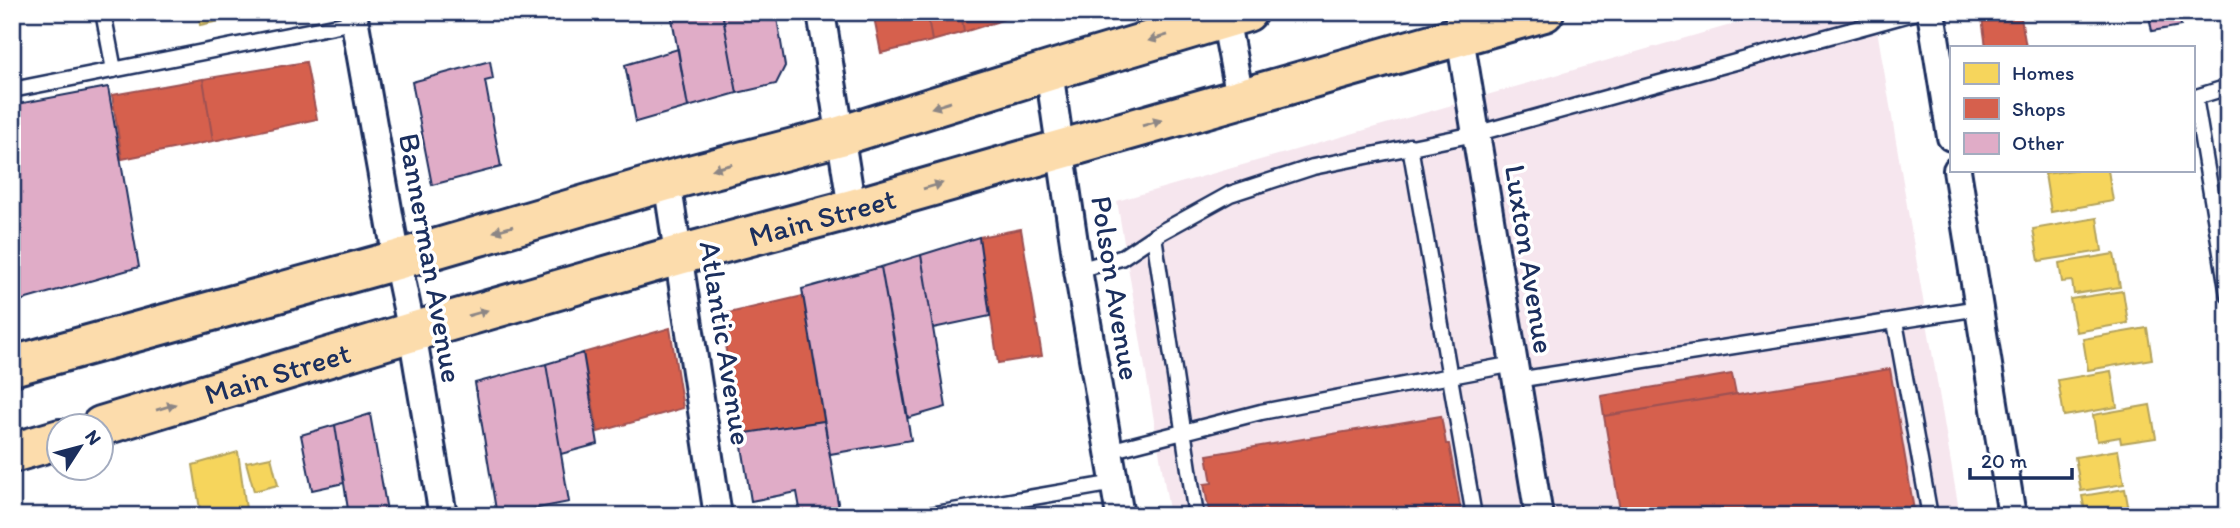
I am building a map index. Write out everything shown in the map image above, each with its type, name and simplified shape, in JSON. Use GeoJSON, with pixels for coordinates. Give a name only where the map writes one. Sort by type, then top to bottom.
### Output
{"type":"FeatureCollection","features":[{"type":"Feature","properties":{"kind":"main road","name":"Main Street"},"geometry":{"type":"LineString","coordinates":[[116,421],[412,332],[1240,97],[1459,24],[1544,12]]}},
{"type":"Feature","properties":{"kind":"main road"},"geometry":{"type":"LineString","coordinates":[[12,366],[397,260],[667,181],[840,136],[1232,14]]}},
{"type":"Feature","properties":{"kind":"main road"},"geometry":{"type":"LineString","coordinates":[[12,453],[46,443]]}},
{"type":"Feature","properties":{"kind":"street"},"geometry":{"type":"LineString","coordinates":[[821,12],[852,209]]}},
{"type":"Feature","properties":{"kind":"street"},"geometry":{"type":"LineString","coordinates":[[1931,12],[1950,131]]}},
{"type":"Feature","properties":{"kind":"street"},"geometry":{"type":"LineString","coordinates":[[1232,14],[1240,97]]}},
{"type":"Feature","properties":{"kind":"street","name":"Bannerman Avenue"},"geometry":{"type":"LineString","coordinates":[[354,17],[443,516]]}},
{"type":"Feature","properties":{"kind":"street","name":"Luxton Avenue"},"geometry":{"type":"LineString","coordinates":[[1459,24],[1539,516]]}},
{"type":"Feature","properties":{"kind":"street","name":"Polson Avenue"},"geometry":{"type":"LineString","coordinates":[[1049,71],[1078,270],[1120,516]]}},
{"type":"Feature","properties":{"kind":"street"},"geometry":{"type":"LineString","coordinates":[[1956,172],[2012,516]]}},
{"type":"Feature","properties":{"kind":"street","name":"Atlantic Avenue"},"geometry":{"type":"LineString","coordinates":[[667,181],[718,516]]}},
{"type":"Feature","properties":{"kind":"lane"},"geometry":{"type":"LineString","coordinates":[[103,12],[114,70]]}},
{"type":"Feature","properties":{"kind":"lane"},"geometry":{"type":"LineString","coordinates":[[1078,270],[1121,258],[1154,236],[1230,194],[1313,167],[1475,134],[1917,12]]}},
{"type":"Feature","properties":{"kind":"lane"},"geometry":{"type":"LineString","coordinates":[[12,90],[354,17]]}},
{"type":"Feature","properties":{"kind":"lane"},"geometry":{"type":"LineString","coordinates":[[2228,87],[2194,97],[2228,295]]}},
{"type":"Feature","properties":{"kind":"lane"},"geometry":{"type":"LineString","coordinates":[[1410,146],[1474,516]]}},
{"type":"Feature","properties":{"kind":"lane"},"geometry":{"type":"LineString","coordinates":[[1154,236],[1196,516]]}},
{"type":"Feature","properties":{"kind":"lane"},"geometry":{"type":"LineString","coordinates":[[1109,451],[1261,412],[1451,374],[1515,372],[1895,322],[1979,308]]}},
{"type":"Feature","properties":{"kind":"lane"},"geometry":{"type":"LineString","coordinates":[[1895,322],[1930,516]]}},
{"type":"Feature","properties":{"kind":"lane"},"geometry":{"type":"LineString","coordinates":[[924,516],[1115,484]]}},
{"type":"Feature","properties":{"kind":"shaded area"},"geometry":{"type":"Polygon","coordinates":[[[1776,12],[1874,12],[1960,516],[1170,516],[1117,201],[1776,12]]]}},
{"type":"Feature","properties":{"kind":"building: Homes"},"geometry":{"type":"Polygon","coordinates":[[[197,12],[247,12],[248,15],[200,25],[197,12]]]}},
{"type":"Feature","properties":{"kind":"building: Homes"},"geometry":{"type":"Polygon","coordinates":[[[2108,172],[2113,201],[2051,212],[2045,174],[2108,172]]]}},
{"type":"Feature","properties":{"kind":"building: Homes"},"geometry":{"type":"Polygon","coordinates":[[[2097,218],[2102,251],[2039,261],[2033,229],[2097,218]]]}},
{"type":"Feature","properties":{"kind":"building: Homes"},"geometry":{"type":"Polygon","coordinates":[[[2114,254],[2120,287],[2074,294],[2072,281],[2062,282],[2059,263],[2114,254]]]}},
{"type":"Feature","properties":{"kind":"building: Homes"},"geometry":{"type":"Polygon","coordinates":[[[2123,291],[2128,323],[2076,332],[2070,299],[2123,291]]]}},
{"type":"Feature","properties":{"kind":"building: Homes"},"geometry":{"type":"Polygon","coordinates":[[[2147,328],[2152,359],[2088,370],[2083,339],[2147,328]]]}},
{"type":"Feature","properties":{"kind":"building: Homes"},"geometry":{"type":"Polygon","coordinates":[[[2111,371],[2117,407],[2064,416],[2058,380],[2111,371]]]}},
{"type":"Feature","properties":{"kind":"building: Homes"},"geometry":{"type":"Polygon","coordinates":[[[2150,405],[2156,438],[2121,443],[2120,437],[2097,441],[2093,415],[2150,405]]]}},
{"type":"Feature","properties":{"kind":"building: Homes"},"geometry":{"type":"Polygon","coordinates":[[[2118,450],[2124,484],[2081,491],[2075,457],[2118,450]]]}},
{"type":"Feature","properties":{"kind":"building: Homes"},"geometry":{"type":"Polygon","coordinates":[[[238,452],[247,516],[201,516],[193,465],[238,452]]]}},
{"type":"Feature","properties":{"kind":"building: Homes"},"geometry":{"type":"Polygon","coordinates":[[[271,457],[278,485],[254,491],[246,462],[271,457]]]}},
{"type":"Feature","properties":{"kind":"building: Homes"},"geometry":{"type":"Polygon","coordinates":[[[2125,489],[2130,516],[2086,516],[2082,496],[2125,489]]]}},
{"type":"Feature","properties":{"kind":"building: Shops"},"geometry":{"type":"Polygon","coordinates":[[[873,12],[927,12],[932,41],[881,53],[873,12]]]}},
{"type":"Feature","properties":{"kind":"building: Shops"},"geometry":{"type":"Polygon","coordinates":[[[927,12],[961,12],[964,32],[932,41],[927,12]]]}},
{"type":"Feature","properties":{"kind":"building: Shops"},"geometry":{"type":"Polygon","coordinates":[[[961,12],[994,12],[996,22],[964,32],[961,12]]]}},
{"type":"Feature","properties":{"kind":"building: Shops"},"geometry":{"type":"Polygon","coordinates":[[[994,12],[1025,12],[996,22],[994,12]]]}},
{"type":"Feature","properties":{"kind":"building: Shops"},"geometry":{"type":"Polygon","coordinates":[[[2020,12],[2026,46],[1986,46],[1982,18],[2020,12]]]}},
{"type":"Feature","properties":{"kind":"building: Shops"},"geometry":{"type":"Polygon","coordinates":[[[306,62],[317,119],[213,141],[203,79],[306,62]]]}},
{"type":"Feature","properties":{"kind":"building: Shops"},"geometry":{"type":"Polygon","coordinates":[[[203,79],[213,141],[122,159],[112,95],[203,79]]]}},
{"type":"Feature","properties":{"kind":"building: Shops"},"geometry":{"type":"Polygon","coordinates":[[[1021,229],[1042,356],[998,363],[979,237],[1021,229]]]}},
{"type":"Feature","properties":{"kind":"building: Shops"},"geometry":{"type":"Polygon","coordinates":[[[803,296],[824,421],[740,434],[720,315],[803,296]]]}},
{"type":"Feature","properties":{"kind":"building: Shops"},"geometry":{"type":"Polygon","coordinates":[[[670,328],[683,408],[598,432],[583,353],[670,328]]]}},
{"type":"Feature","properties":{"kind":"building: Shops"},"geometry":{"type":"Polygon","coordinates":[[[1890,369],[1915,516],[1621,516],[1604,416],[1890,369]]]}},
{"type":"Feature","properties":{"kind":"building: Shops"},"geometry":{"type":"Polygon","coordinates":[[[1732,374],[1736,394],[1604,416],[1601,396],[1732,374]]]}},
{"type":"Feature","properties":{"kind":"building: Shops"},"geometry":{"type":"Polygon","coordinates":[[[1441,416],[1462,516],[1210,516],[1204,484],[1212,483],[1207,455],[1441,416]]]}},
{"type":"Feature","properties":{"kind":"building: Other"},"geometry":{"type":"Polygon","coordinates":[[[722,12],[737,93],[688,107],[671,13],[722,12]]]}},
{"type":"Feature","properties":{"kind":"building: Other"},"geometry":{"type":"Polygon","coordinates":[[[722,12],[776,12],[785,66],[776,84],[737,93],[722,12]]]}},
{"type":"Feature","properties":{"kind":"building: Other"},"geometry":{"type":"Polygon","coordinates":[[[1981,12],[2011,12],[1982,18],[1981,12]]]}},
{"type":"Feature","properties":{"kind":"building: Other"},"geometry":{"type":"Polygon","coordinates":[[[2148,12],[2179,12],[2181,26],[2152,31],[2148,12]]]}},
{"type":"Feature","properties":{"kind":"building: Other"},"geometry":{"type":"Polygon","coordinates":[[[678,49],[688,107],[636,122],[625,65],[678,49]]]}},
{"type":"Feature","properties":{"kind":"building: Other"},"geometry":{"type":"Polygon","coordinates":[[[490,61],[493,79],[485,81],[501,167],[432,185],[412,82],[490,61]]]}},
{"type":"Feature","properties":{"kind":"building: Other"},"geometry":{"type":"Polygon","coordinates":[[[108,87],[139,267],[16,302],[12,277],[12,105],[108,87]]]}},
{"type":"Feature","properties":{"kind":"building: Other"},"geometry":{"type":"Polygon","coordinates":[[[979,237],[990,316],[933,328],[921,255],[979,237]]]}},
{"type":"Feature","properties":{"kind":"building: Other"},"geometry":{"type":"Polygon","coordinates":[[[921,255],[946,407],[908,418],[881,267],[921,255]]]}},
{"type":"Feature","properties":{"kind":"building: Other"},"geometry":{"type":"Polygon","coordinates":[[[881,267],[911,440],[830,454],[802,289],[881,267]]]}},
{"type":"Feature","properties":{"kind":"building: Other"},"geometry":{"type":"Polygon","coordinates":[[[583,353],[598,444],[561,454],[546,364],[583,353]]]}},
{"type":"Feature","properties":{"kind":"building: Other"},"geometry":{"type":"Polygon","coordinates":[[[546,364],[569,502],[497,516],[475,383],[546,364]]]}},
{"type":"Feature","properties":{"kind":"building: Other"},"geometry":{"type":"Polygon","coordinates":[[[370,414],[387,511],[349,516],[335,425],[370,414]]]}},
{"type":"Feature","properties":{"kind":"building: Other"},"geometry":{"type":"Polygon","coordinates":[[[824,421],[839,509],[801,514],[797,492],[751,501],[740,434],[824,421]]]}},
{"type":"Feature","properties":{"kind":"building: Other"},"geometry":{"type":"Polygon","coordinates":[[[335,425],[344,483],[312,490],[301,435],[335,425]]]}}]}
